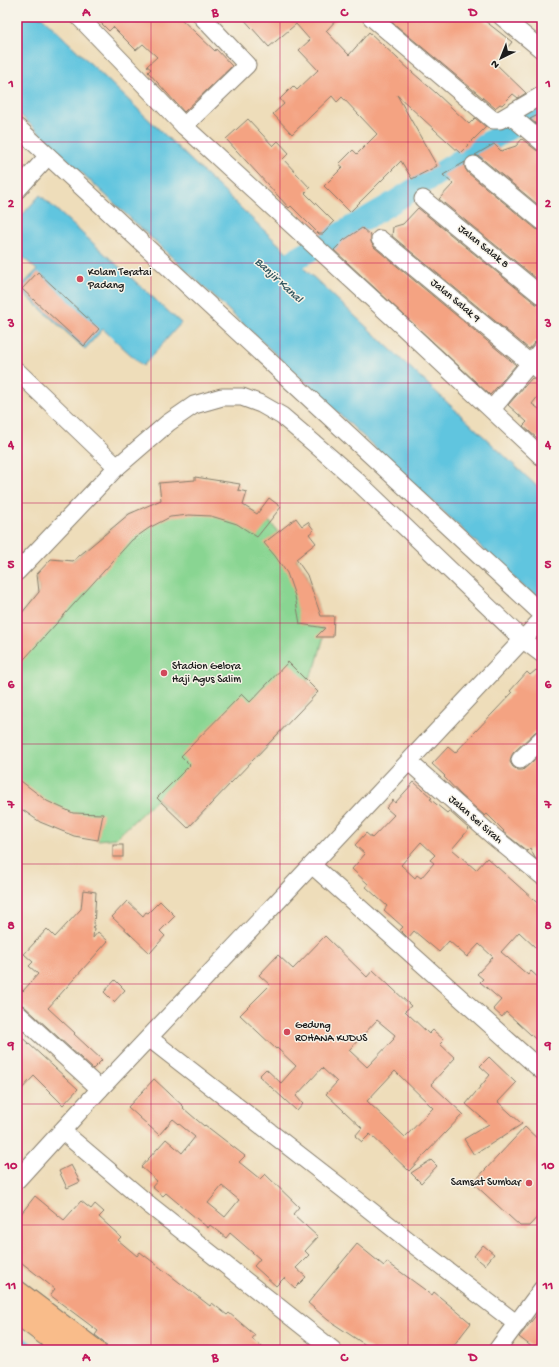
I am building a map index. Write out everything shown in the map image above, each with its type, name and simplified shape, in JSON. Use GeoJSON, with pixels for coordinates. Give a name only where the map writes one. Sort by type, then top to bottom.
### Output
{"type":"FeatureCollection","features":[{"type":"Feature","properties":{"kind":"main road"},"geometry":{"type":"LineString","coordinates":[[17,1291],[96,1350]]}},
{"type":"Feature","properties":{"kind":"main road"},"geometry":{"type":"LineString","coordinates":[[17,1313],[66,1350]]}},
{"type":"Feature","properties":{"kind":"street"},"geometry":{"type":"LineString","coordinates":[[79,17],[184,126],[492,409],[542,457]]}},
{"type":"Feature","properties":{"kind":"street"},"geometry":{"type":"LineString","coordinates":[[184,126],[247,66],[202,17]]}},
{"type":"Feature","properties":{"kind":"street"},"geometry":{"type":"LineString","coordinates":[[371,17],[490,118],[496,120],[513,119],[542,95]]}},
{"type":"Feature","properties":{"kind":"street"},"geometry":{"type":"LineString","coordinates":[[502,17],[542,50]]}},
{"type":"Feature","properties":{"kind":"street"},"geometry":{"type":"LineString","coordinates":[[513,119],[542,142]]}},
{"type":"Feature","properties":{"kind":"street"},"geometry":{"type":"LineString","coordinates":[[17,127],[542,614]]}},
{"type":"Feature","properties":{"kind":"street"},"geometry":{"type":"LineString","coordinates":[[17,190],[48,156]]}},
{"type":"Feature","properties":{"kind":"street"},"geometry":{"type":"LineString","coordinates":[[474,165],[542,221]]}},
{"type":"Feature","properties":{"kind":"street","name":"Jalan Salak 8"},"geometry":{"type":"LineString","coordinates":[[423,199],[542,296]]}},
{"type":"Feature","properties":{"kind":"street","name":"Jalan Salak 9"},"geometry":{"type":"LineString","coordinates":[[380,239],[536,368]]}},
{"type":"Feature","properties":{"kind":"street"},"geometry":{"type":"LineString","coordinates":[[492,409],[536,368],[542,348]]}},
{"type":"Feature","properties":{"kind":"street"},"geometry":{"type":"LineString","coordinates":[[17,371],[117,467]]}},
{"type":"Feature","properties":{"kind":"street"},"geometry":{"type":"LineString","coordinates":[[17,572],[117,467],[168,423],[194,405],[222,396],[242,397],[262,404],[282,416],[358,482],[522,638],[542,654]]}},
{"type":"Feature","properties":{"kind":"street"},"geometry":{"type":"LineString","coordinates":[[17,1180],[100,1089],[409,762],[522,638],[542,619]]}},
{"type":"Feature","properties":{"kind":"street"},"geometry":{"type":"LineString","coordinates":[[520,760],[542,739]]}},
{"type":"Feature","properties":{"kind":"street","name":"Jalan Sei Sirah"},"geometry":{"type":"LineString","coordinates":[[409,762],[494,837],[542,876]]}},
{"type":"Feature","properties":{"kind":"street"},"geometry":{"type":"LineString","coordinates":[[312,865],[542,1071]]}},
{"type":"Feature","properties":{"kind":"street"},"geometry":{"type":"LineString","coordinates":[[17,1013],[100,1089]]}},
{"type":"Feature","properties":{"kind":"street"},"geometry":{"type":"LineString","coordinates":[[149,1038],[408,1241],[517,1324]]}},
{"type":"Feature","properties":{"kind":"street"},"geometry":{"type":"LineString","coordinates":[[62,1131],[147,1203],[333,1350]]}},
{"type":"Feature","properties":{"kind":"street"},"geometry":{"type":"LineString","coordinates":[[497,1350],[517,1324],[539,1300]]}},
{"type":"Feature","properties":{"kind":"green space","name":"Stadion Gelora Haji Agus Salim"},"geometry":{"type":"Polygon","coordinates":[[[241,504],[271,523],[307,575],[319,611],[324,636],[316,665],[307,681],[318,692],[188,828],[157,799],[116,838],[98,840],[17,806],[17,619],[39,592],[37,574],[73,561],[129,514],[241,504]]]}},
{"type":"Feature","properties":{"kind":"water","name":"Banjir Kanal"},"geometry":{"type":"Polygon","coordinates":[[[17,17],[42,17],[295,260],[542,491],[542,604],[17,112],[17,17]]]}},
{"type":"Feature","properties":{"kind":"water","name":"Kolam Teratai Padang"},"geometry":{"type":"Polygon","coordinates":[[[40,195],[181,323],[143,366],[103,329],[85,349],[19,289],[37,270],[17,252],[17,221],[40,195]]]}},
{"type":"Feature","properties":{"kind":"building"},"geometry":{"type":"Polygon","coordinates":[[[95,17],[179,17],[215,51],[216,49],[232,66],[184,112],[148,72],[151,69],[147,66],[157,57],[143,44],[136,50],[113,27],[109,31],[95,17]]]}},
{"type":"Feature","properties":{"kind":"building"},"geometry":{"type":"Polygon","coordinates":[[[242,17],[339,17],[326,31],[349,55],[369,32],[469,124],[475,118],[486,127],[460,153],[397,95],[437,166],[412,179],[401,161],[350,212],[324,186],[343,167],[339,164],[353,150],[357,154],[377,134],[342,97],[337,102],[332,96],[292,134],[273,114],[284,104],[280,99],[293,86],[297,90],[318,70],[299,50],[310,40],[296,24],[269,47],[242,17]]]}},
{"type":"Feature","properties":{"kind":"building"},"geometry":{"type":"Polygon","coordinates":[[[386,17],[480,17],[512,42],[495,63],[526,93],[518,98],[513,94],[502,105],[500,104],[495,108],[386,17]]]}},
{"type":"Feature","properties":{"kind":"building"},"geometry":{"type":"Polygon","coordinates":[[[542,113],[542,129],[530,119],[542,113]]]}},
{"type":"Feature","properties":{"kind":"building"},"geometry":{"type":"Polygon","coordinates":[[[248,119],[273,146],[278,141],[289,153],[283,159],[310,188],[305,193],[334,222],[323,234],[319,234],[291,206],[289,208],[226,139],[248,119]]]}},
{"type":"Feature","properties":{"kind":"building"},"geometry":{"type":"Polygon","coordinates":[[[522,139],[536,150],[542,152],[542,208],[480,157],[475,155],[494,144],[501,151],[516,146],[522,139]]]}},
{"type":"Feature","properties":{"kind":"building"},"geometry":{"type":"Polygon","coordinates":[[[465,162],[465,168],[468,173],[536,229],[542,231],[542,283],[439,199],[453,184],[443,175],[465,162]]]}},
{"type":"Feature","properties":{"kind":"building"},"geometry":{"type":"Polygon","coordinates":[[[418,208],[536,304],[542,306],[542,329],[538,334],[542,337],[542,339],[535,342],[529,349],[392,236],[393,227],[403,224],[418,208]]]}},
{"type":"Feature","properties":{"kind":"building"},"geometry":{"type":"Polygon","coordinates":[[[362,228],[371,236],[371,242],[374,247],[516,365],[490,395],[334,250],[344,240],[362,228]]]}},
{"type":"Feature","properties":{"kind":"building"},"geometry":{"type":"Polygon","coordinates":[[[38,272],[99,329],[84,346],[22,289],[38,272]]]}},
{"type":"Feature","properties":{"kind":"building"},"geometry":{"type":"Polygon","coordinates":[[[532,378],[542,383],[542,391],[532,404],[542,411],[542,434],[537,438],[523,426],[527,422],[508,405],[532,378]]]}},
{"type":"Feature","properties":{"kind":"building"},"geometry":{"type":"Polygon","coordinates":[[[195,477],[240,484],[238,490],[247,492],[243,505],[257,514],[269,498],[281,507],[257,537],[237,524],[211,516],[189,515],[170,517],[149,528],[132,540],[17,667],[17,619],[39,592],[37,574],[51,559],[73,561],[129,514],[161,500],[159,483],[195,480],[195,477]]]}},
{"type":"Feature","properties":{"kind":"building"},"geometry":{"type":"Polygon","coordinates":[[[296,518],[302,526],[308,522],[314,530],[309,534],[316,543],[296,559],[307,575],[321,616],[334,616],[333,637],[316,637],[325,628],[300,624],[295,596],[287,573],[264,543],[296,518]]]}},
{"type":"Feature","properties":{"kind":"building"},"geometry":{"type":"Polygon","coordinates":[[[288,662],[318,692],[188,828],[157,798],[190,765],[181,756],[242,694],[250,702],[288,662]]]}},
{"type":"Feature","properties":{"kind":"building"},"geometry":{"type":"Polygon","coordinates":[[[536,670],[542,675],[542,729],[535,732],[513,753],[510,762],[513,767],[518,770],[523,770],[542,753],[542,863],[535,858],[530,848],[527,851],[503,832],[504,831],[487,814],[485,816],[461,795],[444,777],[445,776],[432,764],[448,747],[455,753],[512,693],[510,691],[527,672],[530,675],[536,670]]]}},
{"type":"Feature","properties":{"kind":"building"},"geometry":{"type":"Polygon","coordinates":[[[17,778],[47,801],[73,813],[103,814],[98,840],[74,836],[40,822],[17,806],[17,778]]]}},
{"type":"Feature","properties":{"kind":"building"},"geometry":{"type":"Polygon","coordinates":[[[414,782],[432,798],[430,799],[447,813],[449,811],[469,829],[452,849],[476,870],[487,858],[542,907],[542,941],[536,948],[519,932],[501,952],[528,975],[531,971],[542,981],[542,1045],[506,1012],[502,1017],[493,1009],[501,1000],[480,982],[483,979],[477,974],[493,957],[479,944],[467,957],[449,941],[439,952],[414,931],[408,938],[400,930],[403,927],[384,910],[387,906],[366,887],[368,884],[352,869],[365,854],[355,845],[366,833],[372,838],[394,815],[386,808],[393,800],[395,803],[414,782]],[[421,842],[401,865],[415,878],[417,875],[421,878],[434,863],[430,860],[435,855],[421,842]]]}},
{"type":"Feature","properties":{"kind":"building"},"geometry":{"type":"Polygon","coordinates":[[[113,845],[123,845],[123,857],[113,857],[113,845]]]}},
{"type":"Feature","properties":{"kind":"building"},"geometry":{"type":"Polygon","coordinates":[[[83,890],[96,892],[94,926],[92,927],[94,928],[93,938],[98,932],[108,941],[48,1008],[102,1060],[93,1069],[24,1006],[17,1003],[17,986],[23,991],[38,974],[29,966],[33,962],[24,954],[47,929],[55,937],[81,909],[83,890]]]}},
{"type":"Feature","properties":{"kind":"building"},"geometry":{"type":"Polygon","coordinates":[[[127,901],[143,916],[160,901],[175,916],[160,931],[165,936],[150,953],[112,917],[127,901]]]}},
{"type":"Feature","properties":{"kind":"building"},"geometry":{"type":"Polygon","coordinates":[[[325,936],[367,977],[373,970],[411,1006],[405,1011],[429,1034],[433,1030],[444,1040],[440,1044],[455,1058],[431,1084],[463,1114],[409,1171],[370,1134],[362,1142],[355,1136],[362,1128],[326,1094],[337,1082],[322,1068],[296,1096],[303,1104],[297,1111],[259,1076],[266,1069],[281,1083],[296,1066],[240,1015],[270,985],[259,975],[278,955],[293,969],[325,936]],[[377,1020],[349,1050],[367,1067],[394,1039],[393,1038],[395,1035],[377,1020]],[[395,1071],[367,1101],[405,1137],[433,1108],[395,1071]]]}},
{"type":"Feature","properties":{"kind":"building"},"geometry":{"type":"Polygon","coordinates":[[[115,980],[125,990],[114,1002],[104,992],[115,980]]]}},
{"type":"Feature","properties":{"kind":"building"},"geometry":{"type":"Polygon","coordinates":[[[17,1033],[78,1089],[63,1105],[34,1076],[17,1094],[17,1033]]]}},
{"type":"Feature","properties":{"kind":"building"},"geometry":{"type":"Polygon","coordinates":[[[489,1057],[516,1083],[498,1102],[522,1124],[474,1155],[464,1139],[489,1124],[466,1104],[490,1075],[480,1066],[489,1057]]]}},
{"type":"Feature","properties":{"kind":"building"},"geometry":{"type":"Polygon","coordinates":[[[154,1079],[184,1107],[183,1108],[204,1126],[205,1125],[245,1156],[239,1162],[260,1179],[265,1174],[299,1207],[293,1214],[318,1237],[305,1251],[309,1255],[296,1268],[306,1277],[295,1288],[284,1278],[276,1286],[254,1266],[260,1259],[230,1233],[226,1238],[210,1225],[208,1228],[166,1193],[163,1196],[152,1187],[157,1181],[141,1167],[166,1139],[182,1153],[195,1137],[173,1119],[159,1135],[128,1107],[154,1079]],[[222,1186],[208,1203],[225,1217],[239,1200],[222,1186]]]}},
{"type":"Feature","properties":{"kind":"building"},"geometry":{"type":"Polygon","coordinates":[[[525,1127],[542,1143],[542,1212],[529,1226],[520,1226],[473,1183],[525,1127]]]}},
{"type":"Feature","properties":{"kind":"building"},"geometry":{"type":"Polygon","coordinates":[[[431,1160],[437,1166],[421,1183],[411,1173],[431,1160]]]}},
{"type":"Feature","properties":{"kind":"building"},"geometry":{"type":"Polygon","coordinates":[[[71,1165],[80,1182],[67,1188],[59,1171],[71,1165]]]}},
{"type":"Feature","properties":{"kind":"building"},"geometry":{"type":"Polygon","coordinates":[[[35,1196],[64,1220],[81,1201],[91,1209],[95,1204],[104,1212],[99,1217],[121,1237],[118,1240],[137,1256],[140,1252],[210,1306],[212,1303],[227,1315],[229,1313],[255,1335],[252,1339],[266,1350],[107,1350],[103,1341],[95,1335],[98,1331],[50,1295],[55,1289],[17,1259],[17,1219],[35,1196]]]}},
{"type":"Feature","properties":{"kind":"building"},"geometry":{"type":"Polygon","coordinates":[[[357,1244],[384,1266],[387,1262],[432,1295],[434,1292],[471,1323],[450,1350],[373,1350],[328,1320],[308,1303],[357,1244]]]}},
{"type":"Feature","properties":{"kind":"building"},"geometry":{"type":"Polygon","coordinates":[[[483,1245],[494,1254],[485,1265],[474,1256],[483,1245]]]}},
{"type":"Feature","properties":{"kind":"building"},"geometry":{"type":"Polygon","coordinates":[[[542,1308],[542,1350],[536,1350],[519,1337],[542,1308]]]}},
{"type":"Feature","properties":{"kind":"waterway","name":"Banjir Kanal"},"geometry":{"type":"LineString","coordinates":[[270,274],[389,205],[542,108]]}},
{"type":"Feature","properties":{"kind":"waterway"},"geometry":{"type":"LineString","coordinates":[[17,1340],[30,1350]]}},
{"type":"Feature","properties":{"kind":"place","name":"Kolam Teratai Padang"},"geometry":{"type":"Point","coordinates":[80,279]}},
{"type":"Feature","properties":{"kind":"place","name":"Stadion Gelora Haji Agus Salim"},"geometry":{"type":"Point","coordinates":[164,673]}},
{"type":"Feature","properties":{"kind":"place","name":"Gedung ROHANA KUDUS"},"geometry":{"type":"Point","coordinates":[287,1032]}},
{"type":"Feature","properties":{"kind":"place","name":"Samsat Sumbar"},"geometry":{"type":"Point","coordinates":[529,1183]}}]}
